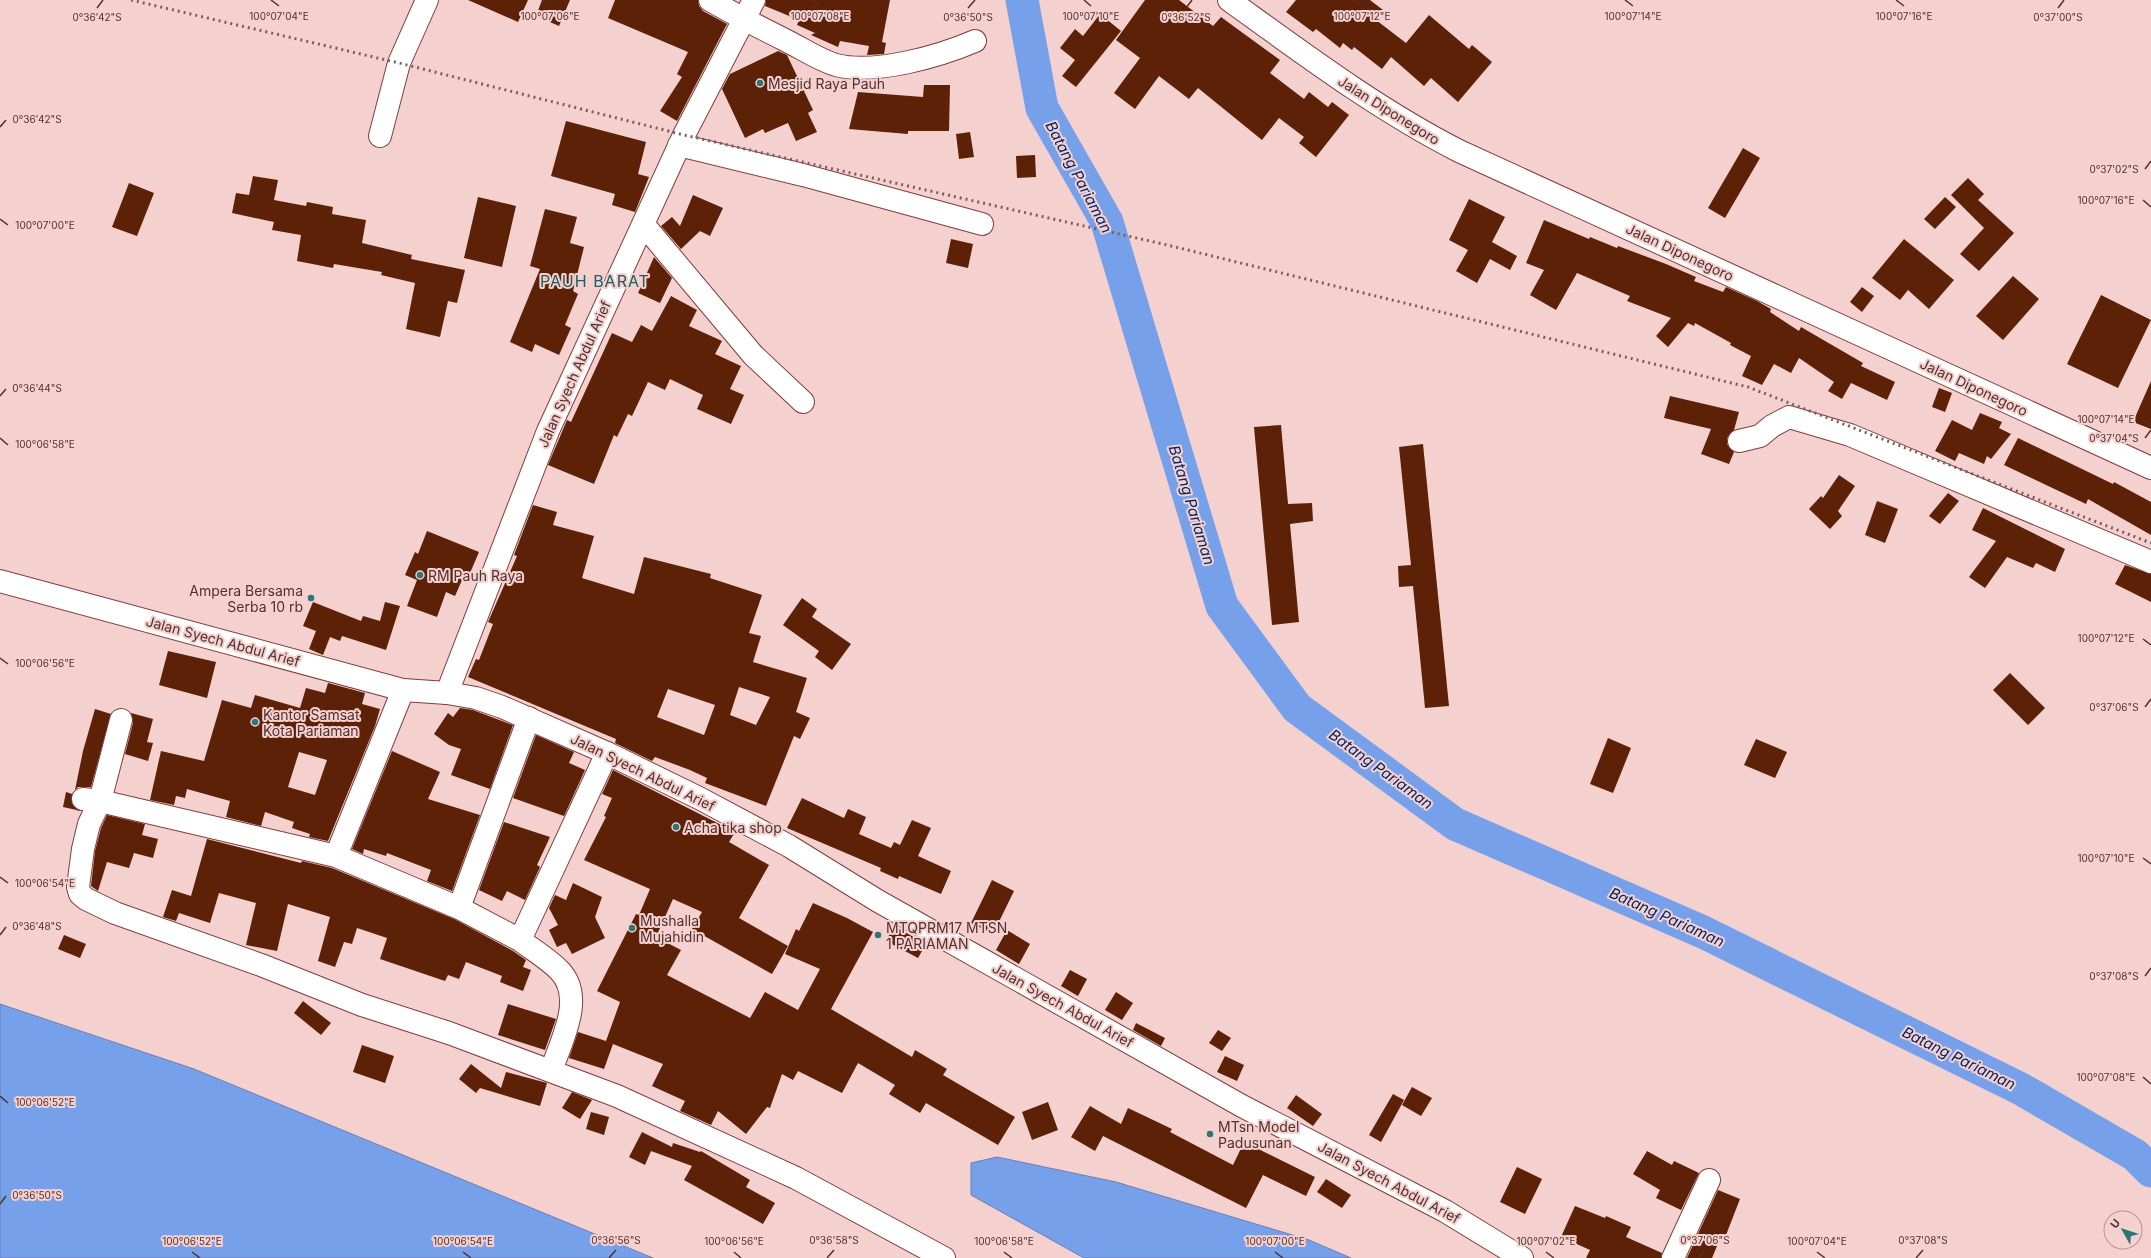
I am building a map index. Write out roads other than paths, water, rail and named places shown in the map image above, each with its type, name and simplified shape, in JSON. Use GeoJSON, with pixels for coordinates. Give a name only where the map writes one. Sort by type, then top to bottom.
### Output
{"type":"FeatureCollection","features":[{"type":"Feature","properties":{"kind":"street"},"geometry":{"type":"LineString","coordinates":[[380,136],[399,63],[427,0]]}},
{"type":"Feature","properties":{"kind":"street"},"geometry":{"type":"LineString","coordinates":[[710,0],[744,20],[825,60],[846,67],[875,66],[917,61],[948,53],[975,41]]}},
{"type":"Feature","properties":{"kind":"street","name":"Jalan Syech Abdul Arief"},"geometry":{"type":"LineString","coordinates":[[447,693],[548,431],[644,225],[679,145],[754,0]]}},
{"type":"Feature","properties":{"kind":"street","name":"Jalan Diponegoro"},"geometry":{"type":"LineString","coordinates":[[1229,0],[1376,105],[1459,152],[2151,468]]}},
{"type":"Feature","properties":{"kind":"street"},"geometry":{"type":"LineString","coordinates":[[679,145],[803,174],[982,224]]}},
{"type":"Feature","properties":{"kind":"street"},"geometry":{"type":"LineString","coordinates":[[644,225],[753,356],[803,402]]}},
{"type":"Feature","properties":{"kind":"street"},"geometry":{"type":"LineString","coordinates":[[1740,441],[1760,436],[1772,426],[1789,417],[1850,436],[2151,562]]}},
{"type":"Feature","properties":{"kind":"street","name":"Jalan Syech Abdul Arief"},"geometry":{"type":"LineString","coordinates":[[0,581],[403,690],[447,693],[476,698],[529,718],[607,753],[789,846],[878,901],[1228,1098],[1445,1211],[1522,1258]]}},
{"type":"Feature","properties":{"kind":"street"},"geometry":{"type":"LineString","coordinates":[[336,856],[403,690]]}},
{"type":"Feature","properties":{"kind":"street"},"geometry":{"type":"LineString","coordinates":[[459,908],[529,718]]}},
{"type":"Feature","properties":{"kind":"street"},"geometry":{"type":"LineString","coordinates":[[121,720],[91,800],[89,824],[83,849],[78,887],[80,894],[96,905],[261,965],[356,1003],[449,1034],[617,1096],[796,1178],[944,1258]]}},
{"type":"Feature","properties":{"kind":"street"},"geometry":{"type":"LineString","coordinates":[[520,940],[607,753]]}},
{"type":"Feature","properties":{"kind":"street"},"geometry":{"type":"LineString","coordinates":[[91,800],[336,856],[459,908],[520,940],[560,971],[568,982],[571,995],[571,1010],[551,1071]]}},
{"type":"Feature","properties":{"kind":"street"},"geometry":{"type":"LineString","coordinates":[[1673,1258],[1708,1180]]}},
{"type":"Feature","properties":{"kind":"water"},"geometry":{"type":"Polygon","coordinates":[[[0,1004],[194,1069],[653,1258],[0,1258],[0,1004]]]}},
{"type":"Feature","properties":{"kind":"water"},"geometry":{"type":"Polygon","coordinates":[[[997,1157],[1116,1182],[1309,1240],[1351,1258],[1084,1258],[971,1195],[971,1163],[997,1157]]]}},
{"type":"Feature","properties":{"kind":"waterway","name":"Batang Pariaman"},"geometry":{"type":"LineString","coordinates":[[1022,0],[1042,108],[1107,222],[1222,606],[1297,708],[1455,824],[1703,932],[2021,1089],[2135,1155],[2151,1171]]}},
{"type":"Feature","properties":{"kind":"railway"},"geometry":{"type":"LineString","coordinates":[[131,0],[399,63],[684,135],[1163,244],[1748,387],[2151,543]]}},
{"type":"Feature","properties":{"kind":"place","name":"Mesjid Raya Pauh"},"geometry":{"type":"Point","coordinates":[760,83]}},
{"type":"Feature","properties":{"kind":"place","name":"RM Pauh Raya"},"geometry":{"type":"Point","coordinates":[420,575]}},
{"type":"Feature","properties":{"kind":"place","name":"Ampera Bersama Serba 10 rb"},"geometry":{"type":"Point","coordinates":[311,598]}},
{"type":"Feature","properties":{"kind":"place","name":"Kantor Samsat Kota Pariaman"},"geometry":{"type":"Point","coordinates":[255,722]}},
{"type":"Feature","properties":{"kind":"place","name":"Acha tika shop"},"geometry":{"type":"Point","coordinates":[676,827]}},
{"type":"Feature","properties":{"kind":"place","name":"Mushalla Mujahidin"},"geometry":{"type":"Point","coordinates":[632,928]}},
{"type":"Feature","properties":{"kind":"place","name":"MTQPRM17 MTSN 1 PARIAMAN"},"geometry":{"type":"Point","coordinates":[878,935]}},
{"type":"Feature","properties":{"kind":"place","name":"MTsn Model Padusunan"},"geometry":{"type":"Point","coordinates":[1210,1134]}},
{"type":"Feature","properties":{"kind":"district","name":"PAUH BARAT"},"geometry":{"type":"Point","coordinates":[595,281]}}]}
